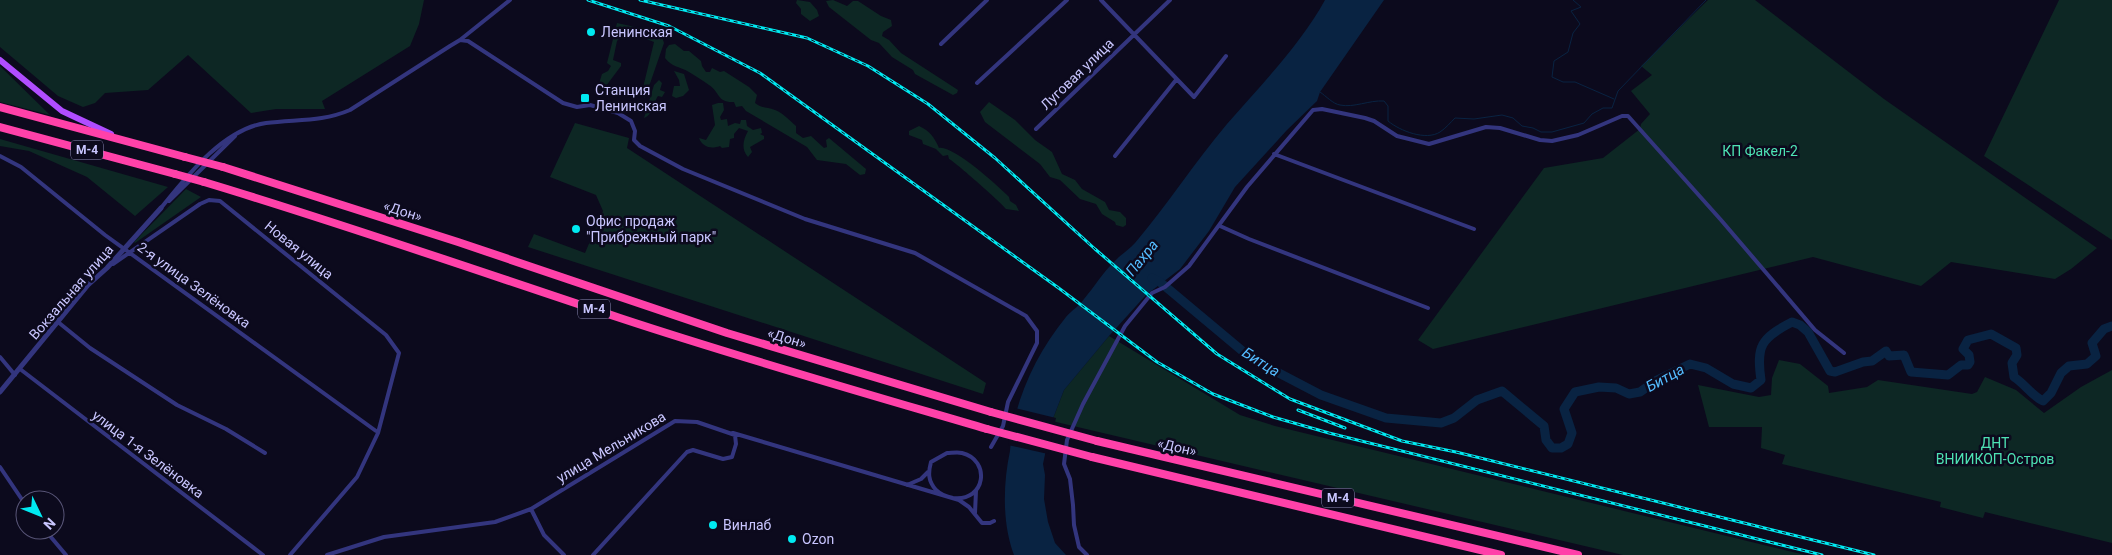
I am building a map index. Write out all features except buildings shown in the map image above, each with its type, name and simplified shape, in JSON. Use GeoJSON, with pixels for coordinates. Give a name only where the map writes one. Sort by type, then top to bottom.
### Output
{"type":"FeatureCollection","features":[{"type":"Feature","properties":{"kind":"highway","name":"«Дон»"},"geometry":{"type":"LineString","coordinates":[[0,107],[223,167],[449,239],[727,333],[991,412],[1097,441],[1578,555]]}},
{"type":"Feature","properties":{"kind":"highway","name":"М-4"},"geometry":{"type":"LineString","coordinates":[[0,127],[204,182],[365,232],[833,386],[1092,457],[1501,555]]}},
{"type":"Feature","properties":{"kind":"main road"},"geometry":{"type":"LineString","coordinates":[[0,60],[62,111],[117,137]]}},
{"type":"Feature","properties":{"kind":"street"},"geometry":{"type":"LineString","coordinates":[[161,208],[216,148],[245,129],[264,123],[321,119],[345,112],[460,40],[510,0]]}},
{"type":"Feature","properties":{"kind":"street"},"geometry":{"type":"LineString","coordinates":[[942,44],[987,0]]}},
{"type":"Feature","properties":{"kind":"street"},"geometry":{"type":"LineString","coordinates":[[977,83],[1067,0]]}},
{"type":"Feature","properties":{"kind":"street"},"geometry":{"type":"LineString","coordinates":[[1102,0],[1194,97],[1226,56]]}},
{"type":"Feature","properties":{"kind":"street","name":"Луговая улица"},"geometry":{"type":"LineString","coordinates":[[1036,129],[1170,0]]}},
{"type":"Feature","properties":{"kind":"street"},"geometry":{"type":"LineString","coordinates":[[460,40],[468,40],[563,103],[577,107],[590,105],[618,113],[631,121],[635,130],[634,140],[640,146],[683,169],[805,219],[915,253],[1026,316],[1038,331],[1037,343],[1008,402],[1003,426],[991,447]]}},
{"type":"Feature","properties":{"kind":"street"},"geometry":{"type":"LineString","coordinates":[[1114,156],[1176,80]]}},
{"type":"Feature","properties":{"kind":"street"},"geometry":{"type":"LineString","coordinates":[[1086,555],[1080,547],[1074,525],[1074,504],[1070,479],[1064,464],[1067,440],[1083,404],[1125,326],[1152,293],[1165,287],[1189,266],[1247,187],[1313,110],[1322,109],[1365,118],[1374,121],[1397,136],[1429,144],[1486,127],[1500,128],[1540,140],[1552,141],[1578,135],[1622,116],[1628,116],[1721,220],[1814,330],[1844,353]]}},
{"type":"Feature","properties":{"kind":"street"},"geometry":{"type":"LineString","coordinates":[[1274,154],[1474,229]]}},
{"type":"Feature","properties":{"kind":"street","name":"2-я улица Зелёновка"},"geometry":{"type":"LineString","coordinates":[[0,156],[21,167],[105,236],[131,252],[377,432]]}},
{"type":"Feature","properties":{"kind":"street","name":"Новая улица"},"geometry":{"type":"LineString","coordinates":[[107,268],[200,204],[209,200],[220,201],[389,338],[399,353],[377,432],[357,477],[290,555]]}},
{"type":"Feature","properties":{"kind":"street","name":"Вокзальная улица"},"geometry":{"type":"LineString","coordinates":[[0,392],[88,285],[107,268],[161,208]]}},
{"type":"Feature","properties":{"kind":"street"},"geometry":{"type":"LineString","coordinates":[[1220,226],[1249,240],[1428,308]]}},
{"type":"Feature","properties":{"kind":"street"},"geometry":{"type":"LineString","coordinates":[[58,322],[90,348],[177,405],[226,429],[265,453]]}},
{"type":"Feature","properties":{"kind":"street"},"geometry":{"type":"LineString","coordinates":[[0,357],[15,375]]}},
{"type":"Feature","properties":{"kind":"street","name":"улица 1-я Зелёновка"},"geometry":{"type":"LineString","coordinates":[[20,369],[264,555]]}},
{"type":"Feature","properties":{"kind":"street","name":"улица Мельникова"},"geometry":{"type":"LineString","coordinates":[[328,555],[384,537],[495,522],[531,509],[669,423],[690,420],[946,497]]}},
{"type":"Feature","properties":{"kind":"street"},"geometry":{"type":"LineString","coordinates":[[593,555],[689,451],[723,459],[732,457],[737,439],[731,432]]}},
{"type":"Feature","properties":{"kind":"street"},"geometry":{"type":"LineString","coordinates":[[975,513],[976,491],[981,481],[980,469],[974,460],[962,453],[947,453],[935,458],[931,462],[928,472],[930,482],[937,492],[958,500],[975,513],[982,523],[994,521]]}},
{"type":"Feature","properties":{"kind":"street"},"geometry":{"type":"LineString","coordinates":[[0,467],[16,490]]}},
{"type":"Feature","properties":{"kind":"street"},"geometry":{"type":"LineString","coordinates":[[907,485],[921,479],[928,472]]}},
{"type":"Feature","properties":{"kind":"street"},"geometry":{"type":"LineString","coordinates":[[946,497],[963,499],[976,491]]}},
{"type":"Feature","properties":{"kind":"street"},"geometry":{"type":"LineString","coordinates":[[531,509],[544,535],[564,555]]}},
{"type":"Feature","properties":{"kind":"street"},"geometry":{"type":"LineString","coordinates":[[53,540],[66,555]]}},
{"type":"Feature","properties":{"kind":"green space"},"geometry":{"type":"Polygon","coordinates":[[[0,0],[424,0],[419,24],[410,46],[322,101],[325,109],[276,109],[251,113],[188,55],[148,90],[105,93],[95,103],[83,107],[58,96],[0,47],[0,0]]]}},
{"type":"Feature","properties":{"kind":"green space"},"geometry":{"type":"Polygon","coordinates":[[[797,0],[810,2],[817,10],[819,16],[810,21],[801,14],[801,9],[796,3],[797,0]]]}},
{"type":"Feature","properties":{"kind":"green space"},"geometry":{"type":"Polygon","coordinates":[[[833,0],[847,6],[853,1],[858,1],[881,16],[891,20],[892,26],[883,32],[882,36],[889,40],[901,53],[958,90],[957,93],[953,95],[915,74],[913,70],[892,57],[879,43],[871,40],[829,7],[826,1],[833,0]]]}},
{"type":"Feature","properties":{"kind":"green space","name":"КП Факел-2"},"geometry":{"type":"Polygon","coordinates":[[[1708,0],[1755,0],[1884,99],[2097,248],[2055,279],[1951,262],[1921,286],[1813,257],[1433,349],[1418,340],[1544,168],[1603,158],[1640,129],[1641,124],[1650,114],[1631,91],[1652,75],[1641,66],[1708,0]]]}},
{"type":"Feature","properties":{"kind":"green space"},"geometry":{"type":"Polygon","coordinates":[[[2059,0],[2112,0],[2112,240],[1984,156],[2059,0]]]}},
{"type":"Feature","properties":{"kind":"green space"},"geometry":{"type":"Polygon","coordinates":[[[617,23],[644,29],[662,37],[664,43],[645,98],[641,96],[654,42],[626,31],[617,41],[613,60],[621,63],[621,66],[603,90],[597,90],[602,74],[608,71],[611,66],[607,63],[617,23]]]}},
{"type":"Feature","properties":{"kind":"green space"},"geometry":{"type":"Polygon","coordinates":[[[675,44],[684,51],[689,51],[701,61],[706,72],[710,72],[712,68],[720,72],[724,71],[749,87],[757,95],[755,103],[784,115],[796,126],[796,133],[803,138],[811,136],[824,148],[827,147],[826,140],[829,138],[866,169],[865,174],[860,175],[846,164],[817,160],[807,147],[746,111],[742,106],[736,107],[734,102],[724,101],[709,85],[689,72],[671,64],[665,58],[666,49],[669,45],[675,44]]]}},
{"type":"Feature","properties":{"kind":"green space"},"geometry":{"type":"Polygon","coordinates":[[[0,66],[50,115],[0,102],[0,66]]]}},
{"type":"Feature","properties":{"kind":"green space"},"geometry":{"type":"Polygon","coordinates":[[[674,71],[684,74],[689,90],[683,96],[676,98],[672,96],[674,86],[680,86],[674,71]]]}},
{"type":"Feature","properties":{"kind":"green space"},"geometry":{"type":"Polygon","coordinates":[[[659,80],[662,83],[660,90],[665,92],[662,97],[658,96],[652,111],[644,118],[654,85],[659,80]]]}},
{"type":"Feature","properties":{"kind":"green space"},"geometry":{"type":"Polygon","coordinates":[[[989,102],[1015,120],[1035,140],[1052,152],[1062,174],[1075,180],[1082,189],[1105,202],[1109,210],[1120,212],[1126,218],[1126,225],[1123,227],[1116,225],[1115,222],[1102,214],[1096,204],[1080,199],[1060,180],[1050,177],[1040,164],[985,122],[980,112],[989,102]]]}},
{"type":"Feature","properties":{"kind":"green space"},"geometry":{"type":"Polygon","coordinates":[[[723,103],[724,110],[720,117],[721,120],[727,119],[728,126],[735,123],[740,124],[741,120],[746,120],[747,126],[753,130],[761,128],[762,133],[760,134],[764,136],[764,139],[750,147],[752,152],[748,157],[744,151],[744,144],[748,131],[739,128],[734,134],[734,138],[730,139],[729,147],[722,148],[720,146],[708,147],[699,138],[706,140],[715,125],[712,105],[723,103]]]}},
{"type":"Feature","properties":{"kind":"green space"},"geometry":{"type":"Polygon","coordinates":[[[575,123],[629,138],[627,148],[986,383],[983,394],[528,247],[534,234],[585,253],[603,211],[596,195],[550,177],[575,123]]]}},
{"type":"Feature","properties":{"kind":"green space"},"geometry":{"type":"Polygon","coordinates":[[[919,126],[931,135],[939,148],[954,153],[986,176],[1009,197],[1010,201],[1016,205],[1019,211],[1006,209],[979,183],[949,159],[948,155],[943,156],[936,149],[923,144],[922,140],[909,135],[909,131],[919,126]]]}},
{"type":"Feature","properties":{"kind":"green space"},"geometry":{"type":"Polygon","coordinates":[[[0,139],[168,187],[135,216],[87,177],[29,151],[0,146],[0,139]]]}},
{"type":"Feature","properties":{"kind":"green space"},"geometry":{"type":"Polygon","coordinates":[[[186,189],[201,197],[135,243],[134,242],[186,189]]]}},
{"type":"Feature","properties":{"kind":"green space"},"geometry":{"type":"Polygon","coordinates":[[[1109,336],[1240,415],[1275,426],[1805,555],[1623,555],[1052,421],[1064,390],[1109,336]]]}},
{"type":"Feature","properties":{"kind":"green space","name":"ДНТ ВНИИКОП-Остров"},"geometry":{"type":"Polygon","coordinates":[[[1779,360],[1800,364],[1828,386],[1829,393],[1867,387],[1878,380],[1972,394],[1977,392],[1985,377],[2016,390],[2044,413],[2081,387],[2112,370],[2112,543],[1985,512],[1983,518],[1940,507],[1941,502],[1782,464],[1785,455],[1761,448],[1762,427],[1709,427],[1698,385],[1759,397],[1771,395],[1772,378],[1779,360]]]}},
{"type":"Feature","properties":{"kind":"water","name":"Пахра"},"geometry":{"type":"Polygon","coordinates":[[[1325,0],[1384,0],[1320,92],[1317,101],[1287,130],[1235,187],[1209,231],[1180,269],[1146,295],[1064,390],[1052,421],[1043,464],[1045,475],[1044,499],[1048,522],[1055,543],[1066,555],[1014,555],[1007,530],[1006,477],[1012,431],[1017,410],[1021,396],[1040,355],[1066,317],[1082,302],[1111,265],[1135,243],[1215,138],[1292,49],[1325,0]]]}},
{"type":"Feature","properties":{"kind":"pier"},"geometry":{"type":"Polygon","coordinates":[[[1015,408],[1056,418],[1048,454],[1008,445],[1010,426],[1015,408]]]}},
{"type":"Feature","properties":{"kind":"waterway"},"geometry":{"type":"LineString","coordinates":[[1573,0],[1581,7],[1571,11],[1580,24],[1573,33],[1568,52],[1554,61],[1552,77],[1563,82],[1575,82],[1614,99]]}},
{"type":"Feature","properties":{"kind":"waterway"},"geometry":{"type":"LineString","coordinates":[[1320,92],[1332,102],[1345,106],[1384,101],[1388,106],[1388,121],[1413,134],[1434,135],[1455,118],[1474,119],[1502,115],[1513,118],[1522,126],[1541,132],[1552,132],[1584,123],[1592,114],[1603,108],[1612,108],[1618,91],[1706,0]]}},
{"type":"Feature","properties":{"kind":"waterway","name":"Битца"},"geometry":{"type":"LineString","coordinates":[[1152,278],[1160,282],[1252,359],[1321,395],[1386,418],[1441,423],[1454,418],[1477,400],[1502,391],[1544,426],[1546,440],[1552,448],[1561,448],[1568,444],[1572,433],[1564,409],[1575,392],[1599,387],[1616,388],[1629,394],[1640,392],[1657,380],[1690,364],[1706,368],[1733,384],[1751,388],[1761,380],[1759,359],[1763,344],[1773,333],[1792,322],[1800,325],[1808,332],[1830,371],[1835,372],[1863,362],[1872,361],[1886,351],[1889,356],[1904,355],[1911,372],[1948,375],[1961,365],[1968,365],[1970,362],[1969,355],[1963,349],[1968,340],[1991,334],[2016,348],[2017,355],[2012,363],[2014,377],[2043,401],[2051,393],[2061,373],[2069,366],[2087,364],[2096,356],[2092,343],[2104,329],[2112,326]]}},
{"type":"Feature","properties":{"kind":"railway"},"geometry":{"type":"LineString","coordinates":[[588,0],[669,26],[760,73],[1060,289],[1157,362],[1213,394],[1273,417],[1329,433],[1822,555]]}},
{"type":"Feature","properties":{"kind":"railway"},"geometry":{"type":"LineString","coordinates":[[640,0],[807,38],[868,66],[928,104],[995,158],[1095,249],[1217,354],[1290,399],[1402,441],[1456,452],[1874,555]]}},
{"type":"Feature","properties":{"kind":"railway"},"geometry":{"type":"LineString","coordinates":[[1298,410],[1345,428]]}},
{"type":"Feature","properties":{"kind":"place","name":"Ленинская"},"geometry":{"type":"Point","coordinates":[591,32]}},
{"type":"Feature","properties":{"kind":"place","name":"Станция Ленинская"},"geometry":{"type":"Point","coordinates":[585,98]}},
{"type":"Feature","properties":{"kind":"place","name":"Офис продаж \"Прибрежный парк\""},"geometry":{"type":"Point","coordinates":[576,229]}},
{"type":"Feature","properties":{"kind":"place","name":"Винлаб"},"geometry":{"type":"Point","coordinates":[713,525]}},
{"type":"Feature","properties":{"kind":"place","name":"Ozon"},"geometry":{"type":"Point","coordinates":[792,539]}}]}
